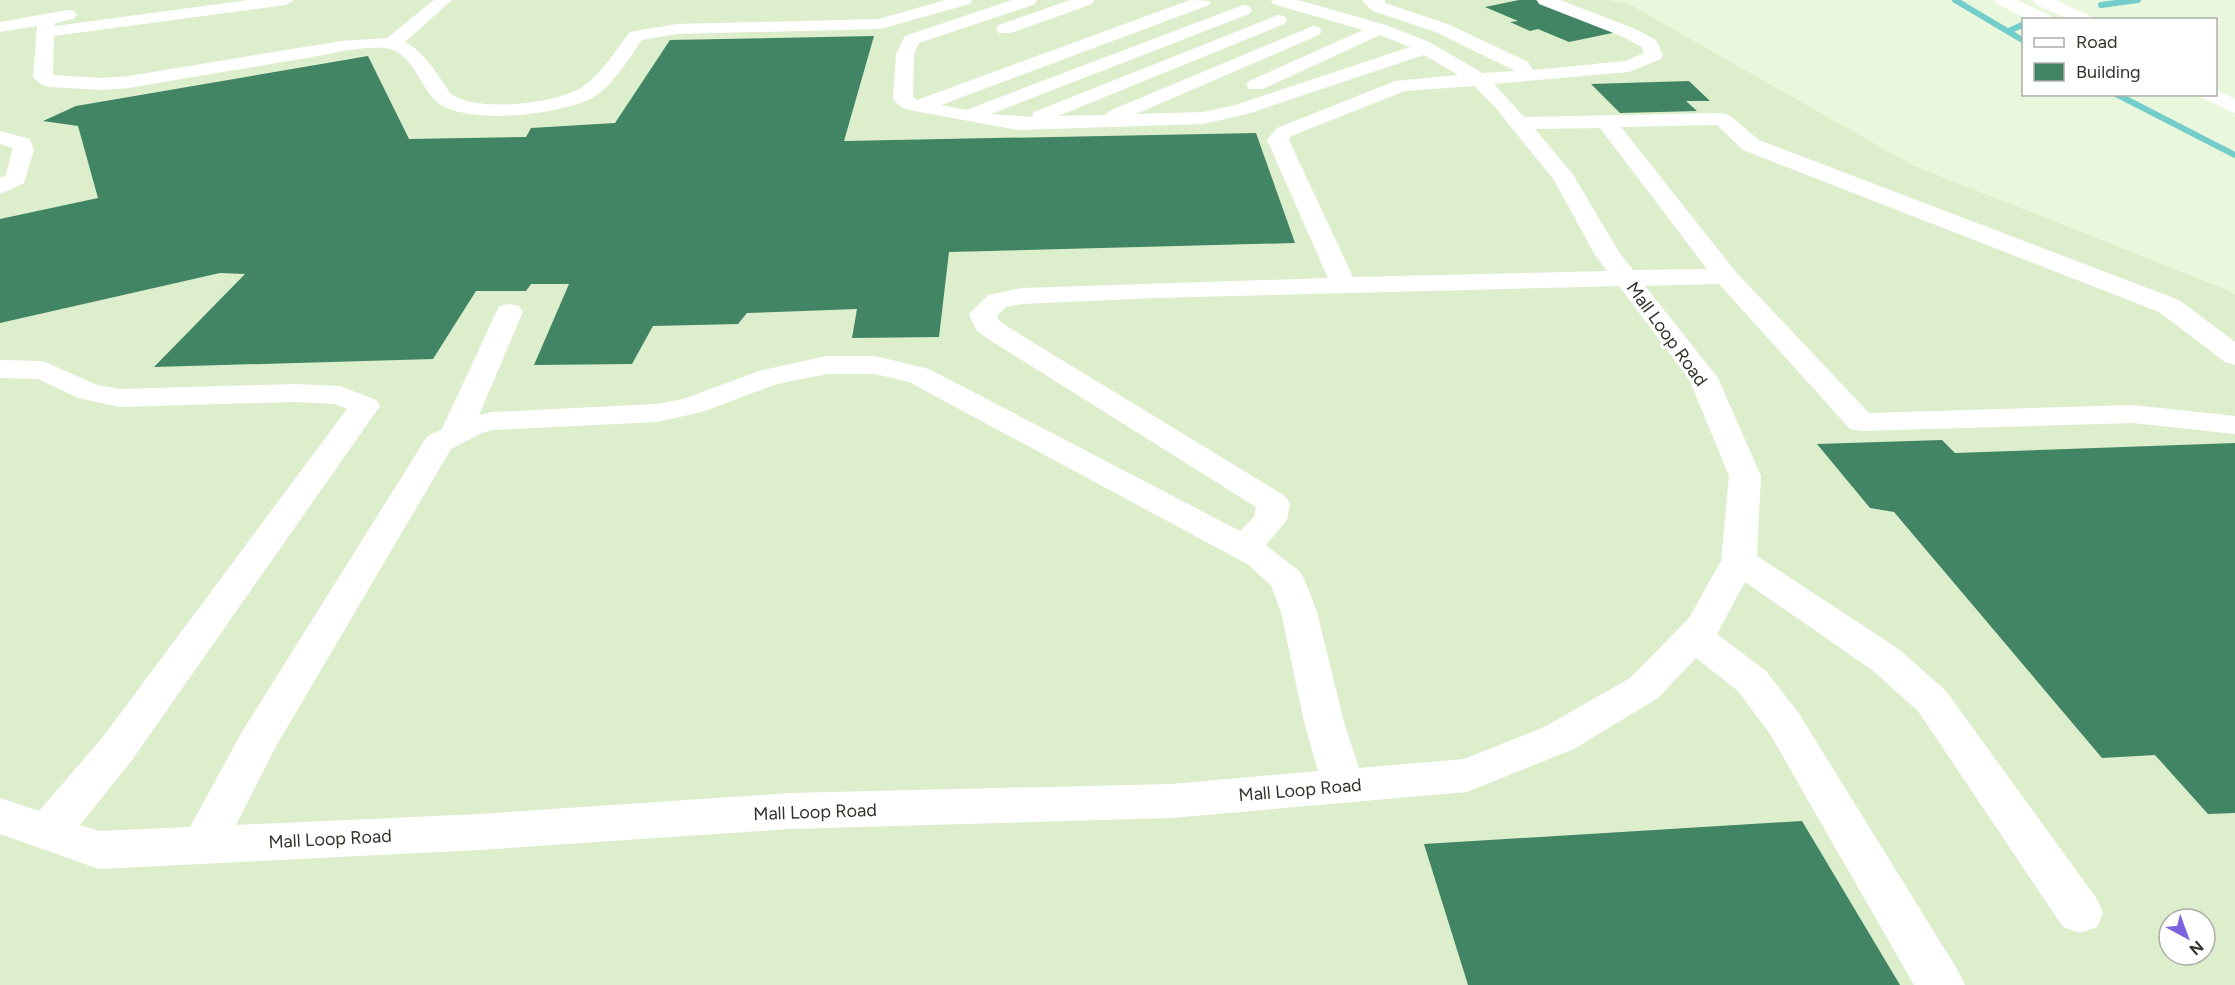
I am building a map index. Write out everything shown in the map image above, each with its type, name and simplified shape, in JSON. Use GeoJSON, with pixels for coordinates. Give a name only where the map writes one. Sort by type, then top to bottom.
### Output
{"type":"FeatureCollection","features":[{"type":"Feature","properties":{"kind":"main road"},"geometry":{"type":"LineString","coordinates":[[22,8],[42,24],[163,0]]}},
{"type":"Feature","properties":{"kind":"main road"},"geometry":{"type":"LineString","coordinates":[[0,27],[286,0]]}},
{"type":"Feature","properties":{"kind":"main road"},"geometry":{"type":"LineString","coordinates":[[392,44],[444,0]]}},
{"type":"Feature","properties":{"kind":"main road"},"geometry":{"type":"LineString","coordinates":[[42,24],[43,77],[49,81],[85,84],[129,82],[341,47],[372,43],[392,44],[405,49],[413,57],[436,84],[444,98],[458,105],[483,109],[515,108],[564,101],[587,93],[636,36],[648,33],[677,29],[880,24],[964,0]]}},
{"type":"Feature","properties":{"kind":"main road"},"geometry":{"type":"LineString","coordinates":[[1029,0],[911,40],[914,56],[903,89],[903,99],[909,104],[967,117],[1023,123],[1164,120],[1226,114],[1426,48]]}},
{"type":"Feature","properties":{"kind":"main road"},"geometry":{"type":"LineString","coordinates":[[986,36],[1086,0]]}},
{"type":"Feature","properties":{"kind":"main road"},"geometry":{"type":"LineString","coordinates":[[919,106],[1202,0],[1244,10]]}},
{"type":"Feature","properties":{"kind":"main road"},"geometry":{"type":"LineString","coordinates":[[1344,286],[1278,140],[1284,132],[1322,115],[1402,85],[1572,73],[1629,66],[1654,55],[1650,44],[1627,32],[1545,0]]}},
{"type":"Feature","properties":{"kind":"main road"},"geometry":{"type":"LineString","coordinates":[[2003,0],[2041,18]]}},
{"type":"Feature","properties":{"kind":"main road"},"geometry":{"type":"LineString","coordinates":[[2041,0],[2081,18]]}},
{"type":"Feature","properties":{"kind":"main road"},"geometry":{"type":"LineString","coordinates":[[1226,114],[1220,106],[1224,101],[1350,43],[1379,15],[1371,2],[1379,8],[1444,29],[1521,66],[1527,75]]}},
{"type":"Feature","properties":{"kind":"main road"},"geometry":{"type":"LineString","coordinates":[[1023,123],[1287,6]]}},
{"type":"Feature","properties":{"kind":"main road"},"geometry":{"type":"LineString","coordinates":[[967,117],[1244,10],[1287,6],[1313,31],[1350,43]]}},
{"type":"Feature","properties":{"kind":"main road","name":"Mall Loop Road"},"geometry":{"type":"LineString","coordinates":[[0,816],[99,849],[479,832],[790,811],[1171,801],[1467,775],[1559,738],[1644,688],[1702,627],[1740,561],[1745,476],[1703,378],[1608,255],[1564,178],[1519,123],[1478,79],[1426,48],[1379,15],[1287,6]]}},
{"type":"Feature","properties":{"kind":"main road"},"geometry":{"type":"LineString","coordinates":[[1100,122],[1313,31]]}},
{"type":"Feature","properties":{"kind":"main road"},"geometry":{"type":"LineString","coordinates":[[2217,78],[2235,86]]}},
{"type":"Feature","properties":{"kind":"main road"},"geometry":{"type":"LineString","coordinates":[[903,89],[926,81]]}},
{"type":"Feature","properties":{"kind":"main road"},"geometry":{"type":"LineString","coordinates":[[2213,96],[2235,107]]}},
{"type":"Feature","properties":{"kind":"main road"},"geometry":{"type":"LineString","coordinates":[[1519,123],[1722,119],[1751,145],[2169,306],[2235,356]]}},
{"type":"Feature","properties":{"kind":"main road"},"geometry":{"type":"LineString","coordinates":[[1606,122],[1726,276],[1861,422],[2133,414],[2235,425]]}},
{"type":"Feature","properties":{"kind":"main road"},"geometry":{"type":"LineString","coordinates":[[0,137],[22,144],[23,150],[16,178],[0,187]]}},
{"type":"Feature","properties":{"kind":"main road"},"geometry":{"type":"LineString","coordinates":[[1244,548],[1270,520],[1272,503],[998,333],[986,324],[982,314],[997,301],[1022,296],[1726,276]]}},
{"type":"Feature","properties":{"kind":"main road"},"geometry":{"type":"LineString","coordinates":[[456,433],[509,312]]}},
{"type":"Feature","properties":{"kind":"main road"},"geometry":{"type":"LineString","coordinates":[[203,845],[258,741],[439,443],[471,426],[492,421],[657,413],[691,406],[769,377],[827,365],[875,365],[919,375],[1261,557],[1287,581],[1299,612],[1324,722],[1344,786]]}},
{"type":"Feature","properties":{"kind":"main road"},"geometry":{"type":"LineString","coordinates":[[0,369],[43,370],[89,392],[120,398],[198,398],[295,393],[340,395],[366,406],[117,749],[48,832]]}},
{"type":"Feature","properties":{"kind":"main road"},"geometry":{"type":"LineString","coordinates":[[1740,561],[1886,660],[1932,701],[2080,913]]}},
{"type":"Feature","properties":{"kind":"main road"},"geometry":{"type":"LineString","coordinates":[[1694,636],[1752,681],[1784,723],[1940,985]]}},
{"type":"Feature","properties":{"kind":"shaded area"},"geometry":{"type":"Polygon","coordinates":[[[0,0],[1608,0],[1629,4],[1912,165],[2235,295],[2235,985],[0,985],[0,0]]]}},
{"type":"Feature","properties":{"kind":"building"},"geometry":{"type":"Polygon","coordinates":[[[1519,0],[1535,0],[1617,32],[1569,42],[1538,29],[1530,31],[1510,22],[1518,21],[1485,7],[1519,0]]]}},
{"type":"Feature","properties":{"kind":"building"},"geometry":{"type":"Polygon","coordinates":[[[874,36],[844,141],[1256,133],[1295,243],[949,252],[939,337],[852,338],[857,309],[747,313],[738,324],[653,326],[632,364],[534,365],[569,284],[531,284],[526,291],[476,291],[433,359],[154,367],[245,274],[220,273],[0,323],[0,219],[98,198],[78,126],[43,121],[76,106],[368,56],[409,139],[526,137],[531,128],[615,123],[670,40],[874,36]]]}},
{"type":"Feature","properties":{"kind":"building"},"geometry":{"type":"Polygon","coordinates":[[[1689,81],[1710,101],[1686,101],[1697,111],[1620,113],[1591,84],[1689,81]]]}},
{"type":"Feature","properties":{"kind":"building"},"geometry":{"type":"Polygon","coordinates":[[[1942,440],[1955,453],[2235,443],[2235,813],[2208,814],[2155,755],[2102,758],[1894,512],[1870,508],[1817,444],[1942,440]]]}},
{"type":"Feature","properties":{"kind":"building"},"geometry":{"type":"Polygon","coordinates":[[[1802,821],[1900,985],[1468,985],[1424,844],[1802,821]]]}},
{"type":"Feature","properties":{"kind":"waterway"},"geometry":{"type":"LineString","coordinates":[[1955,0],[2022,40]]}},
{"type":"Feature","properties":{"kind":"waterway"},"geometry":{"type":"LineString","coordinates":[[2101,5],[2138,0]]}},
{"type":"Feature","properties":{"kind":"waterway"},"geometry":{"type":"LineString","coordinates":[[2009,31],[2022,25]]}},
{"type":"Feature","properties":{"kind":"waterway"},"geometry":{"type":"LineString","coordinates":[[2120,96],[2235,155]]}}]}
